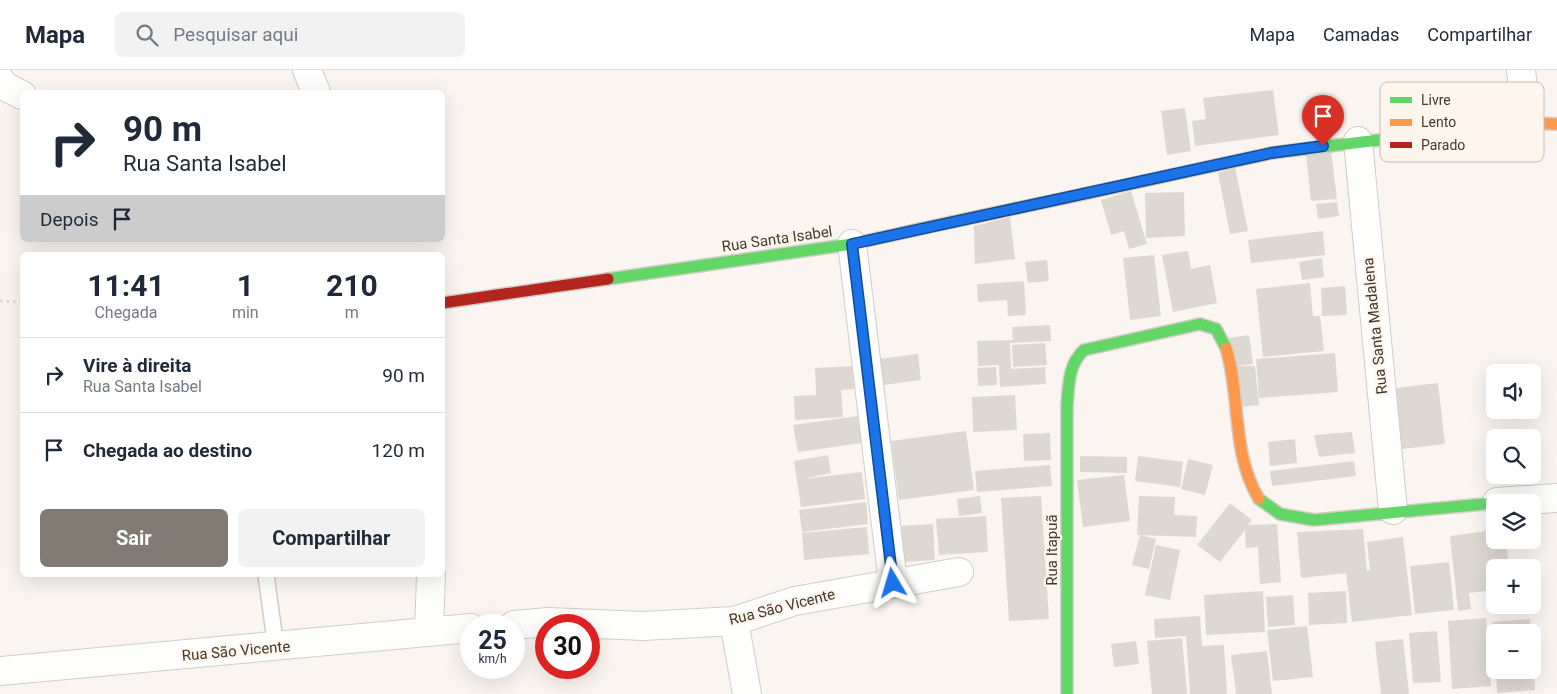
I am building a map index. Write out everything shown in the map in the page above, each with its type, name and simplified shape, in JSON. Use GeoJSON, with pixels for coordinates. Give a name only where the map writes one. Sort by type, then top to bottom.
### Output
{"type":"FeatureCollection","features":[{"type":"Feature","properties":{"kind":"street"},"geometry":{"type":"LineString","coordinates":[[308,70],[315,90]]}},
{"type":"Feature","properties":{"kind":"street"},"geometry":{"type":"LineString","coordinates":[[0,80],[6,87],[20,94]]}},
{"type":"Feature","properties":{"kind":"street","name":"Rua Santa Isabel"},"geometry":{"type":"LineString","coordinates":[[1544,124],[1557,124]]}},
{"type":"Feature","properties":{"kind":"street","name":"Rua Santa Isabel"},"geometry":{"type":"LineString","coordinates":[[445,303],[852,244],[1271,153],[1380,139]]}},
{"type":"Feature","properties":{"kind":"street","name":"Rua Santa Madalena"},"geometry":{"type":"LineString","coordinates":[[1358,141],[1393,510]]}},
{"type":"Feature","properties":{"kind":"street"},"geometry":{"type":"LineString","coordinates":[[852,244],[893,583]]}},
{"type":"Feature","properties":{"kind":"street","name":"Rua Itapuã"},"geometry":{"type":"LineString","coordinates":[[1067,694],[1067,406],[1072,364],[1076,356],[1084,350],[1185,326],[1211,326],[1222,336],[1227,350],[1244,466],[1252,488],[1262,503],[1279,514],[1291,518],[1314,520],[1393,510]]}},
{"type":"Feature","properties":{"kind":"street"},"geometry":{"type":"LineString","coordinates":[[1541,499],[1557,498]]}},
{"type":"Feature","properties":{"kind":"street"},"geometry":{"type":"LineString","coordinates":[[1393,510],[1486,504]]}},
{"type":"Feature","properties":{"kind":"street","name":"Rua São Vicente"},"geometry":{"type":"LineString","coordinates":[[525,624],[548,622],[643,626],[734,621],[795,601],[959,572]]}},
{"type":"Feature","properties":{"kind":"street"},"geometry":{"type":"LineString","coordinates":[[430,632],[431,577]]}},
{"type":"Feature","properties":{"kind":"street"},"geometry":{"type":"LineString","coordinates":[[734,621],[747,694]]}},
{"type":"Feature","properties":{"kind":"street","name":"Rua São Vicente"},"geometry":{"type":"LineString","coordinates":[[0,671],[276,648],[460,629]]}},
{"type":"Feature","properties":{"kind":"lane"},"geometry":{"type":"LineString","coordinates":[[266,577],[276,648]]}},
{"type":"Feature","properties":{"kind":"path"},"geometry":{"type":"LineString","coordinates":[[0,301],[20,302]]}},
{"type":"Feature","properties":{"kind":"building"},"geometry":{"type":"Polygon","coordinates":[[[1273,90],[1279,135],[1195,146],[1192,121],[1206,119],[1203,98],[1273,90]]]}},
{"type":"Feature","properties":{"kind":"building"},"geometry":{"type":"Polygon","coordinates":[[[1185,108],[1191,151],[1167,155],[1161,111],[1185,108]]]}},
{"type":"Feature","properties":{"kind":"building"},"geometry":{"type":"Polygon","coordinates":[[[1331,151],[1337,199],[1311,201],[1306,154],[1331,151]]]}},
{"type":"Feature","properties":{"kind":"building"},"geometry":{"type":"Polygon","coordinates":[[[1235,167],[1248,231],[1230,234],[1218,173],[1235,167]]]}},
{"type":"Feature","properties":{"kind":"building"},"geometry":{"type":"Polygon","coordinates":[[[1131,191],[1147,244],[1129,249],[1124,231],[1111,235],[1101,200],[1131,191]]]}},
{"type":"Feature","properties":{"kind":"building"},"geometry":{"type":"Polygon","coordinates":[[[1184,192],[1185,236],[1146,238],[1145,193],[1184,192]]]}},
{"type":"Feature","properties":{"kind":"building"},"geometry":{"type":"Polygon","coordinates":[[[1337,202],[1339,216],[1318,219],[1316,204],[1337,202]]]}},
{"type":"Feature","properties":{"kind":"building"},"geometry":{"type":"Polygon","coordinates":[[[1010,217],[1015,259],[975,264],[974,226],[1010,217]]]}},
{"type":"Feature","properties":{"kind":"building"},"geometry":{"type":"Polygon","coordinates":[[[1323,231],[1325,255],[1251,263],[1248,240],[1323,231]]]}},
{"type":"Feature","properties":{"kind":"building"},"geometry":{"type":"Polygon","coordinates":[[[1188,251],[1191,269],[1210,265],[1217,303],[1173,312],[1162,255],[1188,251]]]}},
{"type":"Feature","properties":{"kind":"building"},"geometry":{"type":"Polygon","coordinates":[[[1154,255],[1161,316],[1130,320],[1123,258],[1154,255]]]}},
{"type":"Feature","properties":{"kind":"building"},"geometry":{"type":"Polygon","coordinates":[[[1322,258],[1324,277],[1302,280],[1299,262],[1322,258]]]}},
{"type":"Feature","properties":{"kind":"building"},"geometry":{"type":"Polygon","coordinates":[[[1047,260],[1049,281],[1028,283],[1025,262],[1047,260]]]}},
{"type":"Feature","properties":{"kind":"building"},"geometry":{"type":"Polygon","coordinates":[[[1024,281],[1026,315],[1008,316],[1007,300],[978,302],[977,284],[1024,281]]]}},
{"type":"Feature","properties":{"kind":"building"},"geometry":{"type":"Polygon","coordinates":[[[1310,283],[1313,316],[1320,316],[1324,351],[1263,357],[1256,289],[1310,283]]]}},
{"type":"Feature","properties":{"kind":"building"},"geometry":{"type":"Polygon","coordinates":[[[1345,286],[1347,315],[1322,316],[1321,288],[1345,286]]]}},
{"type":"Feature","properties":{"kind":"building"},"geometry":{"type":"Polygon","coordinates":[[[1050,325],[1051,341],[1010,343],[1011,369],[1045,367],[1046,384],[1000,387],[999,365],[978,366],[977,341],[1013,340],[1012,327],[1050,325]]]}},
{"type":"Feature","properties":{"kind":"building"},"geometry":{"type":"Polygon","coordinates":[[[1249,335],[1253,364],[1237,366],[1255,366],[1259,405],[1242,407],[1229,338],[1249,335]]]}},
{"type":"Feature","properties":{"kind":"building"},"geometry":{"type":"Polygon","coordinates":[[[1045,343],[1047,365],[1013,367],[1012,345],[1045,343]]]}},
{"type":"Feature","properties":{"kind":"building"},"geometry":{"type":"Polygon","coordinates":[[[1335,353],[1338,392],[1259,398],[1256,359],[1335,353]]]}},
{"type":"Feature","properties":{"kind":"building"},"geometry":{"type":"Polygon","coordinates":[[[918,354],[921,380],[883,385],[879,359],[918,354]]]}},
{"type":"Feature","properties":{"kind":"building"},"geometry":{"type":"Polygon","coordinates":[[[852,366],[854,389],[841,390],[843,417],[795,420],[794,396],[816,395],[815,368],[852,366]]]}},
{"type":"Feature","properties":{"kind":"building"},"geometry":{"type":"Polygon","coordinates":[[[996,367],[997,385],[978,386],[977,368],[996,367]]]}},
{"type":"Feature","properties":{"kind":"building"},"geometry":{"type":"Polygon","coordinates":[[[1438,383],[1445,444],[1402,449],[1396,388],[1438,383]]]}},
{"type":"Feature","properties":{"kind":"building"},"geometry":{"type":"Polygon","coordinates":[[[1015,395],[1017,430],[973,432],[972,397],[1015,395]]]}},
{"type":"Feature","properties":{"kind":"building"},"geometry":{"type":"Polygon","coordinates":[[[858,416],[862,443],[798,452],[793,425],[858,416]]]}},
{"type":"Feature","properties":{"kind":"building"},"geometry":{"type":"Polygon","coordinates":[[[966,431],[974,490],[899,500],[891,441],[966,431]]]}},
{"type":"Feature","properties":{"kind":"building"},"geometry":{"type":"Polygon","coordinates":[[[1352,432],[1355,453],[1319,457],[1314,435],[1352,432]]]}},
{"type":"Feature","properties":{"kind":"building"},"geometry":{"type":"Polygon","coordinates":[[[1050,433],[1051,460],[1024,461],[1023,434],[1050,433]]]}},
{"type":"Feature","properties":{"kind":"building"},"geometry":{"type":"Polygon","coordinates":[[[1295,439],[1297,463],[1270,466],[1268,442],[1295,439]]]}},
{"type":"Feature","properties":{"kind":"building"},"geometry":{"type":"Polygon","coordinates":[[[828,455],[831,473],[802,479],[862,472],[865,499],[801,507],[794,461],[828,455]]]}},
{"type":"Feature","properties":{"kind":"building"},"geometry":{"type":"Polygon","coordinates":[[[1080,456],[1127,457],[1127,473],[1080,472],[1080,456]]]}},
{"type":"Feature","properties":{"kind":"building"},"geometry":{"type":"Polygon","coordinates":[[[1138,456],[1183,462],[1180,487],[1135,481],[1138,456]]]}},
{"type":"Feature","properties":{"kind":"building"},"geometry":{"type":"Polygon","coordinates":[[[1188,459],[1213,465],[1205,495],[1181,489],[1188,459]]]}},
{"type":"Feature","properties":{"kind":"building"},"geometry":{"type":"Polygon","coordinates":[[[1354,461],[1356,476],[1272,486],[1270,471],[1354,461]]]}},
{"type":"Feature","properties":{"kind":"building"},"geometry":{"type":"Polygon","coordinates":[[[1050,465],[1052,486],[977,492],[975,471],[1050,465]]]}},
{"type":"Feature","properties":{"kind":"building"},"geometry":{"type":"Polygon","coordinates":[[[1124,475],[1130,521],[1083,527],[1077,480],[1124,475]]]}},
{"type":"Feature","properties":{"kind":"building"},"geometry":{"type":"Polygon","coordinates":[[[980,496],[982,513],[959,516],[957,499],[980,496]]]}},
{"type":"Feature","properties":{"kind":"building"},"geometry":{"type":"Polygon","coordinates":[[[1041,496],[1049,619],[1009,621],[1001,498],[1041,496]]]}},
{"type":"Feature","properties":{"kind":"building"},"geometry":{"type":"Polygon","coordinates":[[[1139,496],[1175,497],[1174,515],[1197,516],[1196,537],[1137,535],[1139,496]]]}},
{"type":"Feature","properties":{"kind":"building"},"geometry":{"type":"Polygon","coordinates":[[[866,502],[868,524],[802,532],[799,510],[866,502]]]}},
{"type":"Feature","properties":{"kind":"building"},"geometry":{"type":"Polygon","coordinates":[[[1230,503],[1252,520],[1248,525],[1277,524],[1281,582],[1260,584],[1258,547],[1246,548],[1245,530],[1220,562],[1197,545],[1230,503]]]}},
{"type":"Feature","properties":{"kind":"building"},"geometry":{"type":"Polygon","coordinates":[[[986,516],[988,552],[939,555],[936,519],[986,516]]]}},
{"type":"Feature","properties":{"kind":"building"},"geometry":{"type":"Polygon","coordinates":[[[933,524],[935,560],[903,562],[901,526],[933,524]]]}},
{"type":"Feature","properties":{"kind":"building"},"geometry":{"type":"Polygon","coordinates":[[[867,527],[869,554],[804,560],[802,533],[867,527]]]}},
{"type":"Feature","properties":{"kind":"building"},"geometry":{"type":"Polygon","coordinates":[[[1363,529],[1367,571],[1370,570],[1367,542],[1403,537],[1412,615],[1352,622],[1346,573],[1301,578],[1297,532],[1363,529]]]}},
{"type":"Feature","properties":{"kind":"building"},"geometry":{"type":"Polygon","coordinates":[[[1486,531],[1486,549],[1507,549],[1508,559],[1486,559],[1486,591],[1469,593],[1471,609],[1458,611],[1450,536],[1486,531]]]}},
{"type":"Feature","properties":{"kind":"building"},"geometry":{"type":"Polygon","coordinates":[[[1140,535],[1156,539],[1149,569],[1132,565],[1140,535]]]}},
{"type":"Feature","properties":{"kind":"building"},"geometry":{"type":"Polygon","coordinates":[[[1156,545],[1180,550],[1170,600],[1145,595],[1156,545]]]}},
{"type":"Feature","properties":{"kind":"building"},"geometry":{"type":"Polygon","coordinates":[[[1449,562],[1454,610],[1415,614],[1410,566],[1449,562]]]}},
{"type":"Feature","properties":{"kind":"building"},"geometry":{"type":"Polygon","coordinates":[[[1263,591],[1265,632],[1206,635],[1204,595],[1263,591]]]}},
{"type":"Feature","properties":{"kind":"building"},"geometry":{"type":"Polygon","coordinates":[[[1346,591],[1347,623],[1309,625],[1308,593],[1346,591]]]}},
{"type":"Feature","properties":{"kind":"building"},"geometry":{"type":"Polygon","coordinates":[[[1293,595],[1295,625],[1268,627],[1266,597],[1293,595]]]}},
{"type":"Feature","properties":{"kind":"building"},"geometry":{"type":"Polygon","coordinates":[[[1200,616],[1202,646],[1224,645],[1227,694],[1190,694],[1186,636],[1155,638],[1154,619],[1200,616]]]}},
{"type":"Feature","properties":{"kind":"building"},"geometry":{"type":"Polygon","coordinates":[[[1486,618],[1486,679],[1490,679],[1491,686],[1452,689],[1448,621],[1486,618]]]}},
{"type":"Feature","properties":{"kind":"building"},"geometry":{"type":"Polygon","coordinates":[[[1530,619],[1530,624],[1492,624],[1492,622],[1530,619]]]}},
{"type":"Feature","properties":{"kind":"building"},"geometry":{"type":"Polygon","coordinates":[[[1307,626],[1313,677],[1273,681],[1267,630],[1307,626]]]}},
{"type":"Feature","properties":{"kind":"building"},"geometry":{"type":"Polygon","coordinates":[[[1437,631],[1441,682],[1413,683],[1409,633],[1437,631]]]}},
{"type":"Feature","properties":{"kind":"building"},"geometry":{"type":"Polygon","coordinates":[[[1182,638],[1187,694],[1152,694],[1147,641],[1182,638]]]}},
{"type":"Feature","properties":{"kind":"building"},"geometry":{"type":"Polygon","coordinates":[[[1403,639],[1409,694],[1381,694],[1375,642],[1403,639]]]}},
{"type":"Feature","properties":{"kind":"building"},"geometry":{"type":"Polygon","coordinates":[[[1136,641],[1139,664],[1114,667],[1111,644],[1136,641]]]}},
{"type":"Feature","properties":{"kind":"building"},"geometry":{"type":"Polygon","coordinates":[[[1267,651],[1272,694],[1236,694],[1231,655],[1267,651]]]}},
{"type":"Feature","properties":{"kind":"building"},"geometry":{"type":"Polygon","coordinates":[[[1496,679],[1534,679],[1535,690],[1497,693],[1496,679]]]}},
{"type":"Feature","properties":{"kind":"traffic: fast"},"geometry":{"type":"LineString","coordinates":[[1107,189],[1271,153],[1380,140]]}},
{"type":"Feature","properties":{"kind":"traffic: fast"},"geometry":{"type":"LineString","coordinates":[[608,279],[852,244],[924,228]]}},
{"type":"Feature","properties":{"kind":"traffic: fast"},"geometry":{"type":"LineString","coordinates":[[1067,694],[1067,405],[1072,368],[1084,350],[1200,324],[1216,329],[1226,348]]}},
{"type":"Feature","properties":{"kind":"traffic: fast"},"geometry":{"type":"LineString","coordinates":[[1259,499],[1280,514],[1314,520],[1486,504]]}},
{"type":"Feature","properties":{"kind":"traffic: slow"},"geometry":{"type":"LineString","coordinates":[[1544,124],[1557,124]]}},
{"type":"Feature","properties":{"kind":"traffic: slow"},"geometry":{"type":"LineString","coordinates":[[924,228],[1107,189]]}},
{"type":"Feature","properties":{"kind":"traffic: slow"},"geometry":{"type":"LineString","coordinates":[[1226,348],[1234,385],[1240,444],[1244,463],[1259,499]]}},
{"type":"Feature","properties":{"kind":"traffic: jam"},"geometry":{"type":"LineString","coordinates":[[445,303],[608,279]]}},
{"type":"Feature","properties":{"kind":"route"},"geometry":{"type":"LineString","coordinates":[[893,583],[852,244],[1271,153],[1323,146]]}}]}
